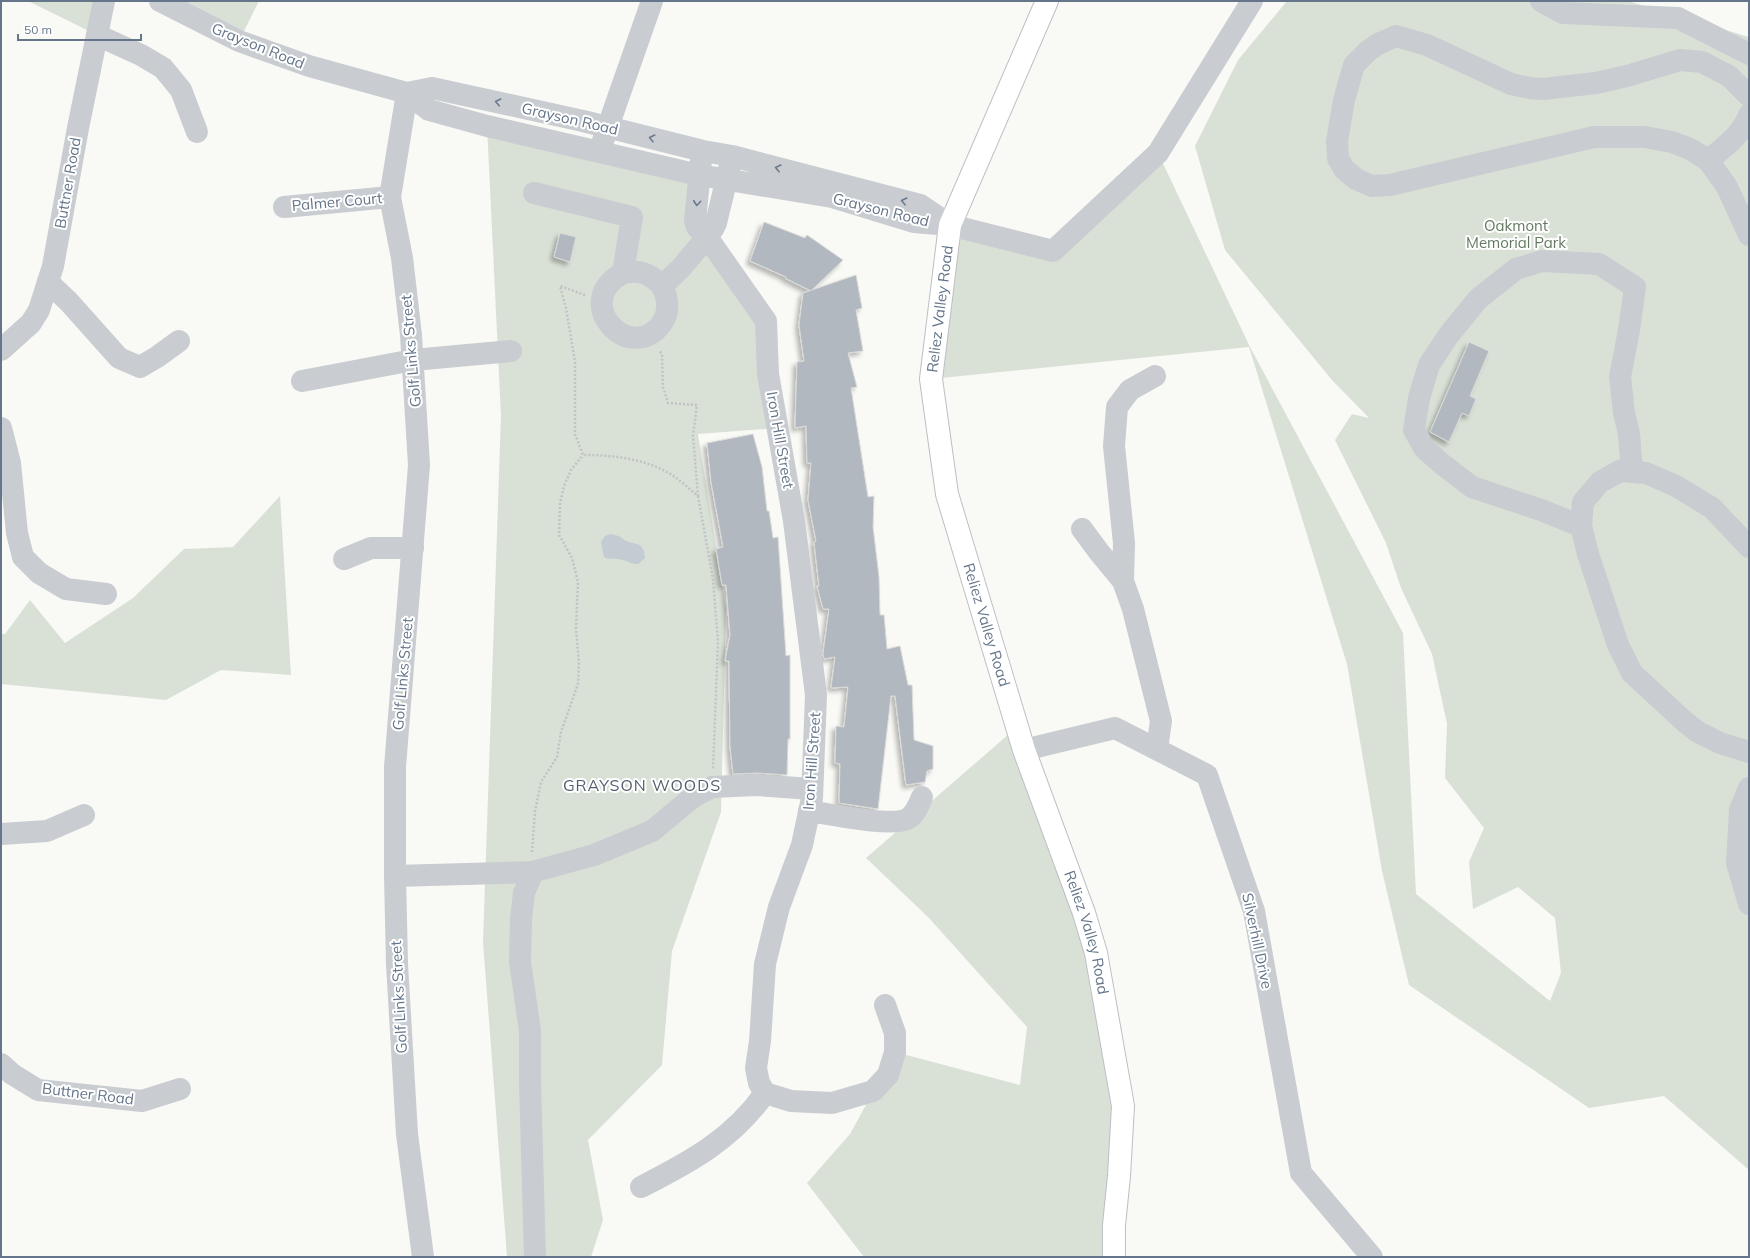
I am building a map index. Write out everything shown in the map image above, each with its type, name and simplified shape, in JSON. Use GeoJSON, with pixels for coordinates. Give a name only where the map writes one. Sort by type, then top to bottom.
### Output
{"type":"FeatureCollection","features":[{"type":"Feature","properties":{"kind":"main road","name":"Reliez Valley Road"},"geometry":{"type":"LineString","coordinates":[[1047,1],[950,225],[931,379],[947,494],[1024,750],[1084,912],[1096,953],[1123,1106],[1119,1176],[1114,1225],[1114,1257]]}},
{"type":"Feature","properties":{"kind":"street","name":"Buttner Road"},"geometry":{"type":"LineString","coordinates":[[1,350],[31,323],[39,310],[53,266],[104,1]]}},
{"type":"Feature","properties":{"kind":"street","name":"Grayson Road"},"geometry":{"type":"LineString","coordinates":[[160,1],[239,41],[308,66],[406,93],[429,110],[487,126],[699,175],[832,197],[914,222],[950,225]]}},
{"type":"Feature","properties":{"kind":"street"},"geometry":{"type":"LineString","coordinates":[[600,151],[607,127],[652,1]]}},
{"type":"Feature","properties":{"kind":"street"},"geometry":{"type":"LineString","coordinates":[[950,225],[1053,251],[1158,152],[1252,1]]}},
{"type":"Feature","properties":{"kind":"street"},"geometry":{"type":"LineString","coordinates":[[1541,1],[1563,13],[1678,18],[1749,54]]}},
{"type":"Feature","properties":{"kind":"street"},"geometry":{"type":"LineString","coordinates":[[97,35],[141,55],[162,68],[181,90],[197,132]]}},
{"type":"Feature","properties":{"kind":"street"},"geometry":{"type":"LineString","coordinates":[[1749,96],[1729,76],[1702,62],[1680,60],[1627,76],[1596,83],[1530,88],[1511,84],[1427,45],[1396,36],[1378,44],[1354,64],[1344,100],[1337,141],[1338,158],[1344,169],[1356,179],[1372,186],[1390,185],[1594,136],[1645,137],[1672,142],[1690,149],[1708,160],[1727,187],[1749,235]]}},
{"type":"Feature","properties":{"kind":"street","name":"Grayson Road"},"geometry":{"type":"LineString","coordinates":[[406,93],[432,88],[607,127],[703,151],[732,156],[920,205],[950,225]]}},
{"type":"Feature","properties":{"kind":"street","name":"Golf Links Street"},"geometry":{"type":"LineString","coordinates":[[406,93],[390,197],[402,258],[413,360],[420,465],[395,767],[397,964],[407,1134],[423,1257]]}},
{"type":"Feature","properties":{"kind":"street"},"geometry":{"type":"LineString","coordinates":[[1708,160],[1722,150],[1745,124],[1749,115]]}},
{"type":"Feature","properties":{"kind":"street","name":"Iron Hill Street"},"geometry":{"type":"LineString","coordinates":[[703,151],[699,175],[695,221],[697,227],[706,237],[766,321],[768,374],[794,520],[816,695],[812,789],[809,811],[802,845],[779,907],[765,964],[760,1041],[756,1068],[759,1083],[765,1093]]}},
{"type":"Feature","properties":{"kind":"street"},"geometry":{"type":"LineString","coordinates":[[662,286],[681,268],[713,229],[716,223],[732,156]]}},
{"type":"Feature","properties":{"kind":"street"},"geometry":{"type":"LineString","coordinates":[[534,194],[632,217],[623,274]]}},
{"type":"Feature","properties":{"kind":"street","name":"Palmer Court"},"geometry":{"type":"LineString","coordinates":[[284,207],[390,197]]}},
{"type":"Feature","properties":{"kind":"street"},"geometry":{"type":"LineString","coordinates":[[1580,526],[1541,510],[1472,487],[1424,448],[1414,430],[1419,398],[1429,365],[1448,336],[1478,299],[1516,269],[1542,260],[1599,264],[1635,287],[1620,376],[1624,413],[1629,434],[1632,472]]}},
{"type":"Feature","properties":{"kind":"street"},"geometry":{"type":"LineString","coordinates":[[629,272],[643,272],[656,280],[662,286],[666,293],[668,311],[664,320],[651,334],[634,338],[624,336],[615,331],[608,324],[604,317],[602,300],[605,290],[610,282],[629,272]]}},
{"type":"Feature","properties":{"kind":"street"},"geometry":{"type":"LineString","coordinates":[[48,282],[69,302],[119,358],[140,367],[179,341]]}},
{"type":"Feature","properties":{"kind":"street"},"geometry":{"type":"LineString","coordinates":[[302,381],[413,360],[511,351]]}},
{"type":"Feature","properties":{"kind":"street"},"geometry":{"type":"LineString","coordinates":[[1123,581],[1124,543],[1114,446],[1117,406],[1130,390],[1155,376]]}},
{"type":"Feature","properties":{"kind":"street"},"geometry":{"type":"LineString","coordinates":[[1,428],[10,463],[17,532],[23,557],[39,573],[66,589],[106,594]]}},
{"type":"Feature","properties":{"kind":"street"},"geometry":{"type":"LineString","coordinates":[[1749,547],[1712,508],[1676,486],[1646,473],[1620,471],[1600,482],[1583,502],[1580,526],[1588,554],[1618,645],[1632,673],[1685,722],[1698,732],[1720,743],[1749,752]]}},
{"type":"Feature","properties":{"kind":"street"},"geometry":{"type":"LineString","coordinates":[[1082,529],[1123,581],[1133,609],[1161,721],[1157,749]]}},
{"type":"Feature","properties":{"kind":"street"},"geometry":{"type":"LineString","coordinates":[[344,559],[371,548],[413,548]]}},
{"type":"Feature","properties":{"kind":"street","name":"Silverhill Drive"},"geometry":{"type":"LineString","coordinates":[[1024,750],[1115,728],[1207,775],[1254,911],[1301,1172],[1372,1257]]}},
{"type":"Feature","properties":{"kind":"street"},"geometry":{"type":"LineString","coordinates":[[396,876],[533,872],[594,855],[652,831],[693,797],[712,787],[756,785],[812,789]]}},
{"type":"Feature","properties":{"kind":"street"},"geometry":{"type":"LineString","coordinates":[[1749,788],[1740,810],[1737,863],[1749,904]]}},
{"type":"Feature","properties":{"kind":"street"},"geometry":{"type":"LineString","coordinates":[[809,811],[887,822],[902,821],[910,817],[916,810],[922,797]]}},
{"type":"Feature","properties":{"kind":"street"},"geometry":{"type":"LineString","coordinates":[[1,834],[47,831],[84,816]]}},
{"type":"Feature","properties":{"kind":"street"},"geometry":{"type":"LineString","coordinates":[[533,872],[524,893],[521,919],[520,962],[530,1031],[535,1257]]}},
{"type":"Feature","properties":{"kind":"street"},"geometry":{"type":"LineString","coordinates":[[641,1187],[688,1163],[738,1126],[753,1110],[765,1093],[791,1101],[832,1103],[873,1091],[888,1075],[895,1052],[895,1033],[885,1005]]}},
{"type":"Feature","properties":{"kind":"street","name":"Buttner Road"},"geometry":{"type":"LineString","coordinates":[[1,1064],[12,1074],[38,1090],[142,1101],[180,1089]]}},
{"type":"Feature","properties":{"kind":"path"},"geometry":{"type":"LineString","coordinates":[[583,455],[575,434],[574,362],[566,308],[560,286],[602,300]]}},
{"type":"Feature","properties":{"kind":"path"},"geometry":{"type":"LineString","coordinates":[[651,334],[662,354],[663,387],[668,403],[697,405],[693,436],[698,496],[713,579],[718,641],[712,787]]}},
{"type":"Feature","properties":{"kind":"path"},"geometry":{"type":"LineString","coordinates":[[583,455],[612,455],[647,464],[665,471],[698,496]]}},
{"type":"Feature","properties":{"kind":"path"},"geometry":{"type":"LineString","coordinates":[[533,872],[535,811],[541,782],[557,757],[561,732],[578,684],[579,665],[576,628],[578,582],[572,558],[560,535],[560,512],[564,486],[571,470],[583,455]]}},
{"type":"Feature","properties":{"kind":"green space"},"geometry":{"type":"Polygon","coordinates":[[[28,1],[104,1],[97,35],[28,1]]]}},
{"type":"Feature","properties":{"kind":"green space"},"geometry":{"type":"Polygon","coordinates":[[[160,1],[259,1],[239,41],[160,1]]]}},
{"type":"Feature","properties":{"kind":"green space","name":"Oakmont Memorial Park"},"geometry":{"type":"Polygon","coordinates":[[[1287,1],[1628,1],[1749,37],[1749,1170],[1664,1096],[1589,1108],[1409,985],[1382,871],[1347,664],[1249,347],[931,379],[950,225],[1053,251],[1158,153],[1250,347],[1403,633],[1416,894],[1550,1001],[1561,973],[1555,918],[1518,887],[1473,909],[1469,862],[1484,828],[1445,778],[1447,724],[1432,654],[1401,588],[1386,543],[1335,440],[1352,414],[1369,418],[1332,380],[1225,250],[1195,146],[1238,60],[1287,1]]]}},
{"type":"Feature","properties":{"kind":"green space"},"geometry":{"type":"Polygon","coordinates":[[[487,126],[698,174],[693,223],[766,321],[777,428],[698,434],[726,609],[721,812],[672,951],[662,1065],[588,1140],[603,1220],[591,1257],[507,1257],[483,942],[501,416],[487,126]]]}},
{"type":"Feature","properties":{"kind":"green space"},"geometry":{"type":"Polygon","coordinates":[[[280,496],[291,675],[221,670],[166,700],[1,684],[1,634],[5,634],[30,600],[65,643],[133,598],[184,549],[233,547],[280,496]]]}},
{"type":"Feature","properties":{"kind":"green space"},"geometry":{"type":"Polygon","coordinates":[[[1017,727],[1084,912],[1123,1106],[1114,1257],[864,1257],[807,1183],[850,1134],[895,1052],[1020,1085],[1027,1027],[928,917],[866,858],[1017,727]]]}},
{"type":"Feature","properties":{"kind":"shaded area"},"geometry":{"type":"Polygon","coordinates":[[[611,534],[619,536],[626,541],[640,545],[644,551],[645,558],[638,564],[620,559],[604,557],[601,542],[605,536],[611,534]]]}},
{"type":"Feature","properties":{"kind":"building"},"geometry":{"type":"Polygon","coordinates":[[[764,222],[805,238],[807,235],[843,260],[811,291],[785,278],[786,277],[750,261],[764,222]]]}},
{"type":"Feature","properties":{"kind":"building"},"geometry":{"type":"Polygon","coordinates":[[[560,233],[576,237],[570,262],[554,257],[560,233]]]}},
{"type":"Feature","properties":{"kind":"building"},"geometry":{"type":"Polygon","coordinates":[[[856,275],[862,308],[856,310],[863,351],[848,353],[857,387],[851,388],[868,497],[874,496],[873,527],[879,577],[880,615],[884,615],[887,649],[900,646],[908,685],[912,685],[914,740],[933,746],[933,769],[927,771],[925,782],[906,785],[895,696],[891,696],[878,809],[839,803],[840,764],[835,763],[836,726],[844,727],[848,687],[831,688],[835,657],[824,659],[823,653],[829,609],[823,609],[817,586],[819,586],[814,542],[816,541],[808,500],[811,463],[807,463],[806,426],[795,428],[797,362],[804,361],[799,325],[803,293],[856,275]]]}},
{"type":"Feature","properties":{"kind":"building"},"geometry":{"type":"Polygon","coordinates":[[[1469,342],[1489,351],[1470,396],[1476,399],[1469,416],[1462,413],[1449,442],[1430,432],[1469,342]]]}},
{"type":"Feature","properties":{"kind":"building"},"geometry":{"type":"Polygon","coordinates":[[[753,434],[762,467],[767,511],[769,511],[773,538],[778,537],[786,656],[790,655],[790,739],[788,739],[787,775],[757,773],[733,774],[730,746],[729,661],[725,661],[730,635],[726,585],[722,585],[716,549],[723,547],[711,482],[707,443],[753,434]]]}},
{"type":"Feature","properties":{"kind":"district","name":"GRAYSON WOODS"},"geometry":{"type":"Point","coordinates":[642,785]}}]}
